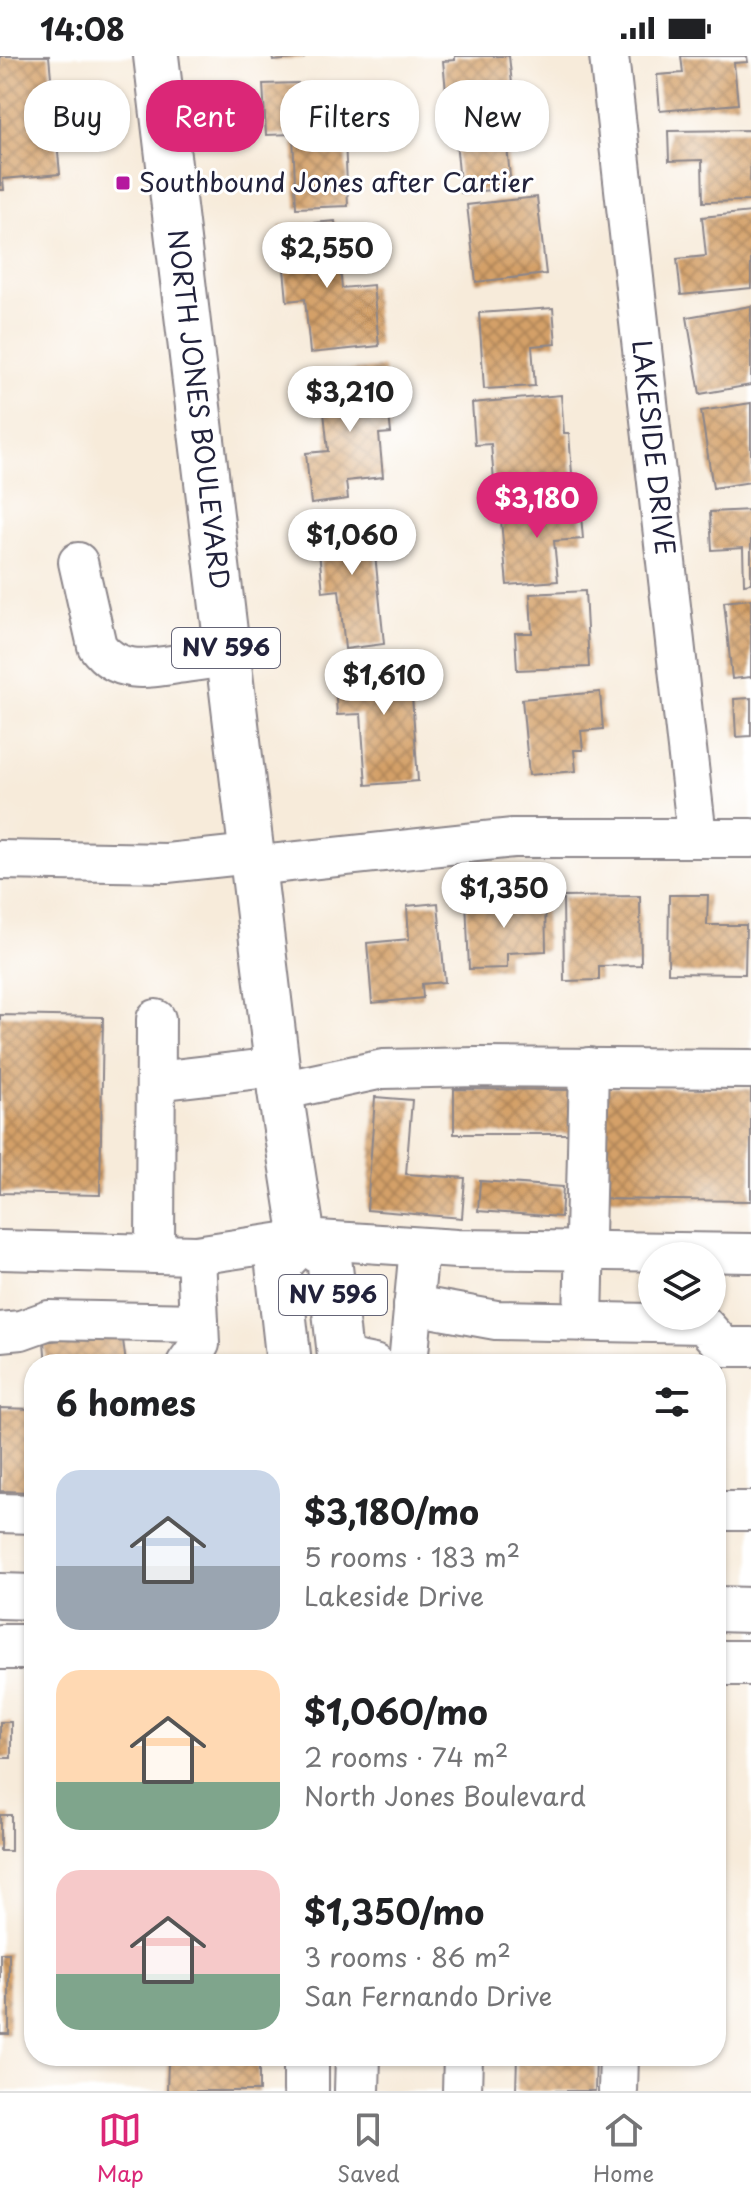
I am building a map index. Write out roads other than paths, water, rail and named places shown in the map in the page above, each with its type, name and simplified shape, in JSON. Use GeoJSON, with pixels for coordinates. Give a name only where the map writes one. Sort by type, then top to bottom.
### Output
{"type":"FeatureCollection","features":[{"type":"Feature","properties":{"kind":"main road","name":"NORTH JONES BOULEVARD"},"geometry":{"type":"LineString","coordinates":[[156,56],[279,1079],[303,1239]]}},
{"type":"Feature","properties":{"kind":"main road","name":"NV 596"},"geometry":{"type":"LineString","coordinates":[[288,1354],[278,1265],[303,1239],[329,1258],[350,1354]]}},
{"type":"Feature","properties":{"kind":"main road"},"geometry":{"type":"LineString","coordinates":[[0,1596],[24,1597]]}},
{"type":"Feature","properties":{"kind":"main road"},"geometry":{"type":"LineString","coordinates":[[726,1609],[751,1610]]}},
{"type":"Feature","properties":{"kind":"main road"},"geometry":{"type":"LineString","coordinates":[[0,1647],[24,1647]]}},
{"type":"Feature","properties":{"kind":"main road"},"geometry":{"type":"LineString","coordinates":[[726,1663],[751,1663]]}},
{"type":"Feature","properties":{"kind":"main road"},"geometry":{"type":"LineString","coordinates":[[306,2066],[306,2091]]}},
{"type":"Feature","properties":{"kind":"main road"},"geometry":{"type":"LineString","coordinates":[[357,2091],[358,2066]]}},
{"type":"Feature","properties":{"kind":"street","name":"LAKESIDE DRIVE"},"geometry":{"type":"LineString","coordinates":[[609,56],[697,837]]}},
{"type":"Feature","properties":{"kind":"street"},"geometry":{"type":"LineString","coordinates":[[78,562],[97,646],[114,663],[142,670],[227,657]]}},
{"type":"Feature","properties":{"kind":"street"},"geometry":{"type":"LineString","coordinates":[[0,860],[167,863],[252,860],[513,838],[751,838]]}},
{"type":"Feature","properties":{"kind":"street"},"geometry":{"type":"LineString","coordinates":[[155,1254],[156,1019]]}},
{"type":"Feature","properties":{"kind":"street"},"geometry":{"type":"LineString","coordinates":[[583,1321],[589,1067]]}},
{"type":"Feature","properties":{"kind":"street"},"geometry":{"type":"LineString","coordinates":[[156,1081],[279,1079],[383,1069],[751,1069]]}},
{"type":"Feature","properties":{"kind":"street"},"geometry":{"type":"LineString","coordinates":[[0,1250],[196,1255],[303,1239],[419,1247],[751,1253]]}},
{"type":"Feature","properties":{"kind":"street"},"geometry":{"type":"LineString","coordinates":[[409,1354],[419,1247]]}},
{"type":"Feature","properties":{"kind":"street"},"geometry":{"type":"LineString","coordinates":[[0,1332],[21,1330],[49,1320],[202,1349],[196,1255]]}},
{"type":"Feature","properties":{"kind":"street"},"geometry":{"type":"LineString","coordinates":[[413,1305],[496,1320],[638,1322]]}},
{"type":"Feature","properties":{"kind":"street"},"geometry":{"type":"LineString","coordinates":[[702,1354],[703,1330]]}},
{"type":"Feature","properties":{"kind":"street"},"geometry":{"type":"LineString","coordinates":[[708,1330],[724,1347],[751,1347]]}},
{"type":"Feature","properties":{"kind":"street"},"geometry":{"type":"LineString","coordinates":[[726,1511],[751,1511]]}},
{"type":"Feature","properties":{"kind":"street"},"geometry":{"type":"LineString","coordinates":[[0,1513],[24,1514]]}},
{"type":"Feature","properties":{"kind":"street"},"geometry":{"type":"LineString","coordinates":[[462,2091],[463,2066]]}},
{"type":"Feature","properties":{"kind":"street"},"geometry":{"type":"LineString","coordinates":[[618,2091],[619,2066]]}},
{"type":"Feature","properties":{"kind":"place","name":"Southbound Jones after Cartier"},"geometry":{"type":"Point","coordinates":[123,183]}}]}
